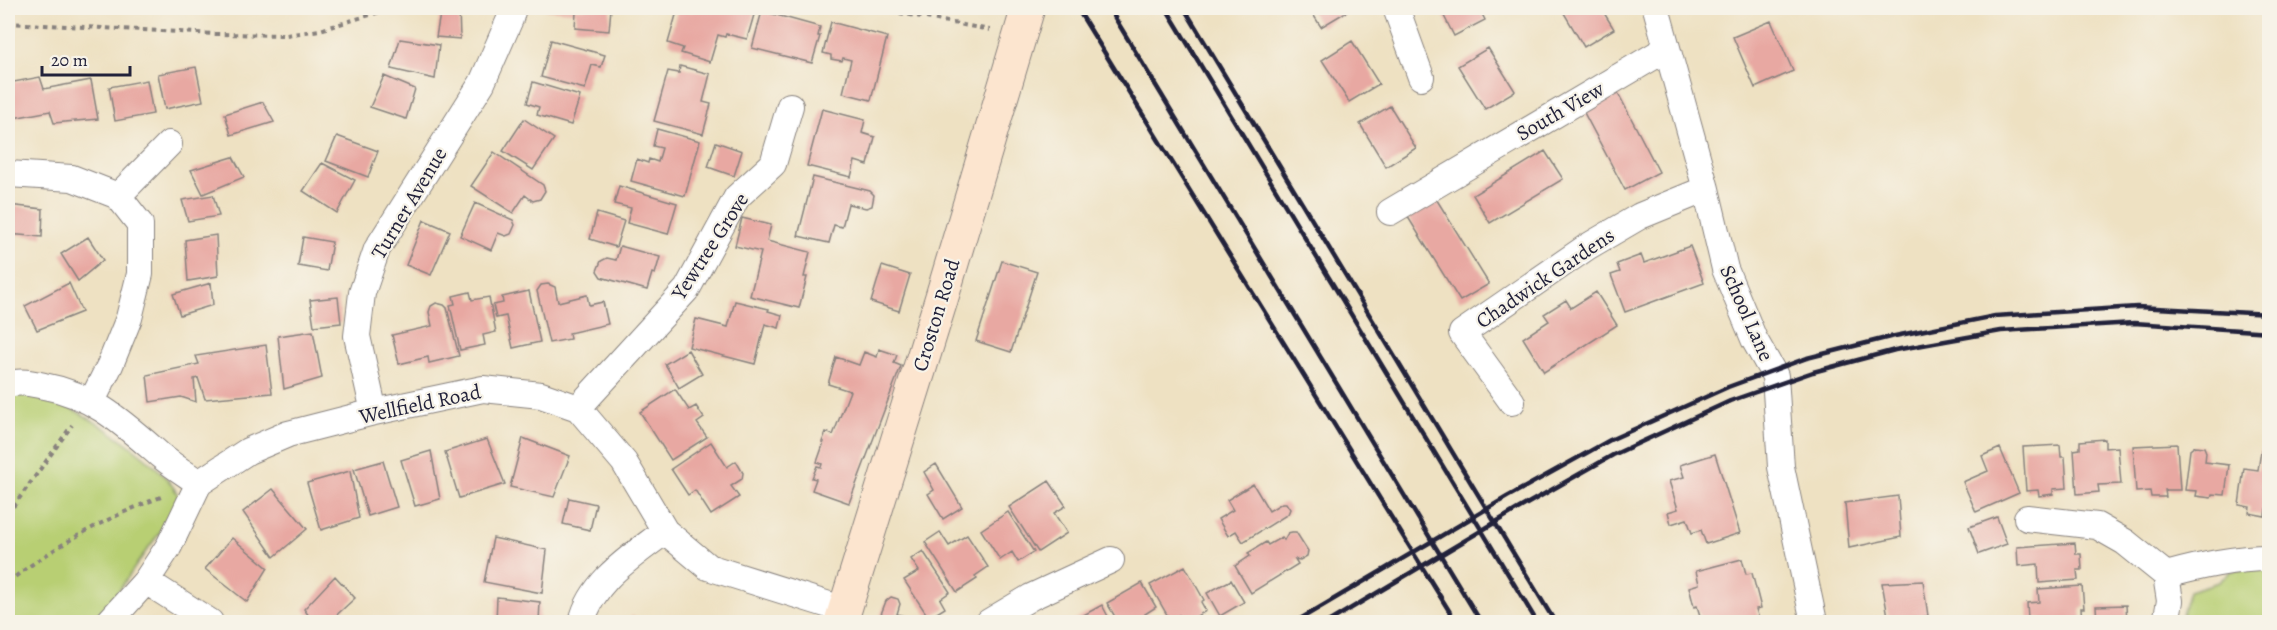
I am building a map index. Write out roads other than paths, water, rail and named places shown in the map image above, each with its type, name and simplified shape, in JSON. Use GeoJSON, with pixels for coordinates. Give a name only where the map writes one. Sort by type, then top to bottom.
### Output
{"type":"FeatureCollection","features":[{"type":"Feature","properties":{"kind":"street","name":"Turner Avenue"},"geometry":{"type":"LineString","coordinates":[[374,412],[357,336],[362,293],[377,249],[482,83],[513,8]]}},
{"type":"Feature","properties":{"kind":"street","name":"Croston Road"},"geometry":{"type":"LineString","coordinates":[[843,616],[938,311],[1028,8]]}},
{"type":"Feature","properties":{"kind":"street"},"geometry":{"type":"LineString","coordinates":[[1396,8],[1421,76]]}},
{"type":"Feature","properties":{"kind":"street","name":"School Lane"},"geometry":{"type":"LineString","coordinates":[[1656,8],[1706,189],[1725,269],[1754,339],[1775,376],[1781,467],[1814,622]]}},
{"type":"Feature","properties":{"kind":"street","name":"South View"},"geometry":{"type":"LineString","coordinates":[[1390,212],[1666,49]]}},
{"type":"Feature","properties":{"kind":"street","name":"Yewtree Grove"},"geometry":{"type":"LineString","coordinates":[[578,408],[687,289],[737,197],[773,164],[790,106]]}},
{"type":"Feature","properties":{"kind":"street"},"geometry":{"type":"LineString","coordinates":[[118,196],[169,144]]}},
{"type":"Feature","properties":{"kind":"street"},"geometry":{"type":"LineString","coordinates":[[8,174],[72,178],[118,196],[140,224],[140,274],[129,318],[92,401]]}},
{"type":"Feature","properties":{"kind":"street","name":"Chadwick Gardens"},"geometry":{"type":"LineString","coordinates":[[1512,402],[1462,333],[1587,247],[1640,216],[1706,189]]}},
{"type":"Feature","properties":{"kind":"street"},"geometry":{"type":"LineString","coordinates":[[8,384],[19,381],[62,389],[92,401],[199,483],[169,546],[146,581],[109,622]]}},
{"type":"Feature","properties":{"kind":"street","name":"Wellfield Road"},"geometry":{"type":"LineString","coordinates":[[199,483],[248,451],[288,434],[374,412],[483,389],[541,395],[578,408]]}},
{"type":"Feature","properties":{"kind":"street"},"geometry":{"type":"LineString","coordinates":[[578,408],[624,462],[666,531],[708,567],[843,616]]}},
{"type":"Feature","properties":{"kind":"street"},"geometry":{"type":"LineString","coordinates":[[2027,518],[2097,526],[2125,542],[2166,575],[2170,601],[2166,622]]}},
{"type":"Feature","properties":{"kind":"street"},"geometry":{"type":"LineString","coordinates":[[582,622],[584,612],[608,575],[666,531]]}},
{"type":"Feature","properties":{"kind":"street"},"geometry":{"type":"LineString","coordinates":[[2166,575],[2214,563],[2247,558],[2270,558]]}},
{"type":"Feature","properties":{"kind":"street"},"geometry":{"type":"LineString","coordinates":[[989,622],[1031,597],[1112,560]]}},
{"type":"Feature","properties":{"kind":"street"},"geometry":{"type":"LineString","coordinates":[[146,581],[210,622]]}},
{"type":"Feature","properties":{"kind":"railway"},"geometry":{"type":"LineString","coordinates":[[1077,8],[1456,622]]}},
{"type":"Feature","properties":{"kind":"railway"},"geometry":{"type":"LineString","coordinates":[[1109,8],[1481,622]]}},
{"type":"Feature","properties":{"kind":"railway"},"geometry":{"type":"LineString","coordinates":[[1166,8],[1537,622]]}},
{"type":"Feature","properties":{"kind":"railway"},"geometry":{"type":"LineString","coordinates":[[1184,8],[1555,622]]}},
{"type":"Feature","properties":{"kind":"railway"},"geometry":{"type":"LineString","coordinates":[[1295,622],[1507,497],[1610,440],[1728,387],[1807,358],[1890,337],[1995,316],[2137,307],[2270,314]]}},
{"type":"Feature","properties":{"kind":"railway"},"geometry":{"type":"LineString","coordinates":[[1328,622],[1613,455],[1730,401],[1813,372],[1895,350],[2001,331],[2134,323],[2270,332]]}}]}
